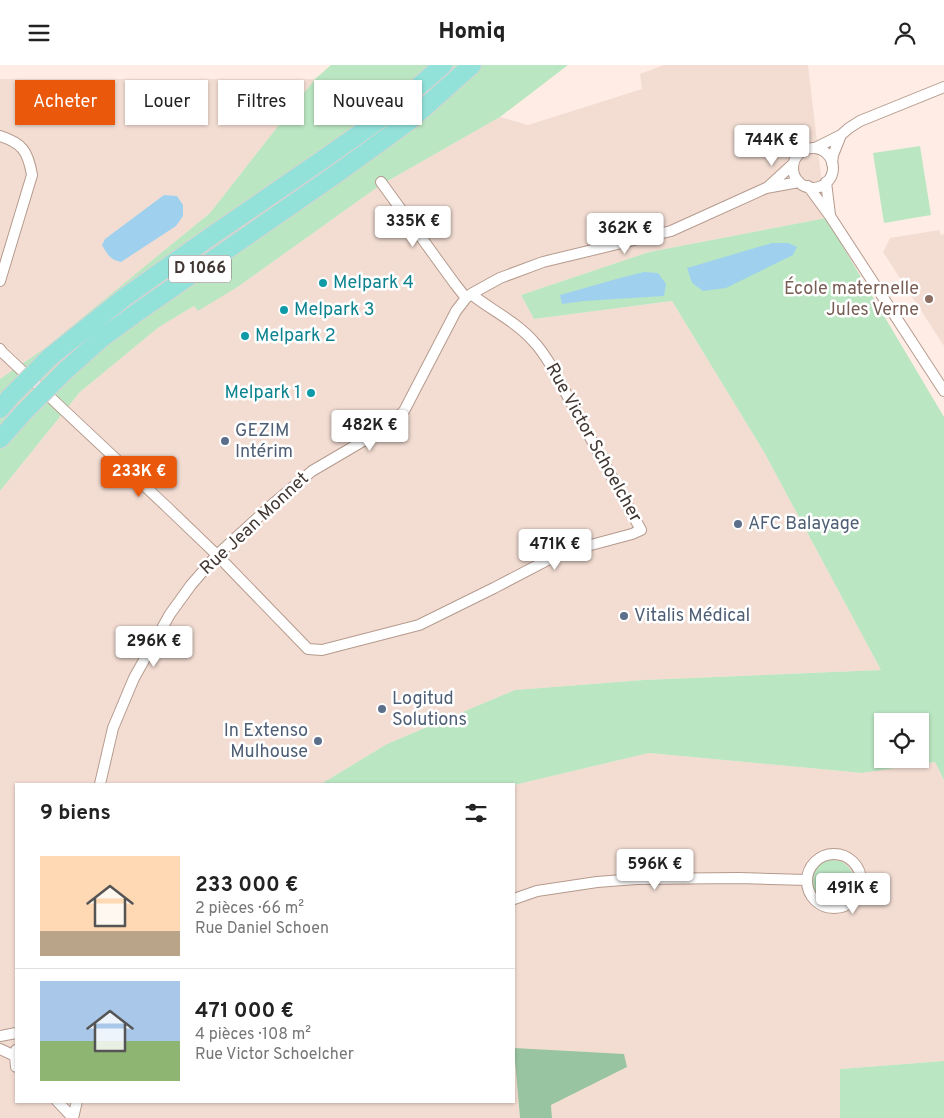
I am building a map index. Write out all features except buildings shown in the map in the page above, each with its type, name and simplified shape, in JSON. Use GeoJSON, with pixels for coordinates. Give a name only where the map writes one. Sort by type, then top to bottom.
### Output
{"type":"FeatureCollection","features":[{"type":"Feature","properties":{"kind":"highway"},"geometry":{"type":"LineString","coordinates":[[414,80],[431,65]]}},
{"type":"Feature","properties":{"kind":"highway","name":"D 1066"},"geometry":{"type":"LineString","coordinates":[[422,83],[443,65]]}},
{"type":"Feature","properties":{"kind":"highway","name":"D 1066"},"geometry":{"type":"LineString","coordinates":[[0,439],[65,371],[102,338],[408,122],[472,65]]}},
{"type":"Feature","properties":{"kind":"highway","name":"D 1066"},"geometry":{"type":"LineString","coordinates":[[5,403],[50,357],[125,297],[372,125]]}},
{"type":"Feature","properties":{"kind":"street"},"geometry":{"type":"LineString","coordinates":[[815,148],[841,135],[860,121],[944,87]]}},
{"type":"Feature","properties":{"kind":"street"},"geometry":{"type":"LineString","coordinates":[[803,184],[818,187],[826,182],[831,174],[833,155],[841,135]]}},
{"type":"Feature","properties":{"kind":"street"},"geometry":{"type":"LineString","coordinates":[[0,136],[14,140],[24,149],[30,161],[32,175],[0,281]]}},
{"type":"Feature","properties":{"kind":"street"},"geometry":{"type":"LineString","coordinates":[[832,164],[828,155],[820,149],[805,149],[797,155],[793,164],[794,174],[830,217],[944,391]]}},
{"type":"Feature","properties":{"kind":"street","name":"Rue Jean Monnet"},"geometry":{"type":"LineString","coordinates":[[100,783],[113,729],[134,678],[170,614],[191,585],[217,555],[274,502],[312,471],[387,427],[404,411],[456,311],[469,296],[500,278],[543,262],[671,231],[766,188],[793,164]]}},
{"type":"Feature","properties":{"kind":"street"},"geometry":{"type":"LineString","coordinates":[[381,182],[455,284],[469,296]]}},
{"type":"Feature","properties":{"kind":"street"},"geometry":{"type":"LineString","coordinates":[[826,182],[830,217]]}},
{"type":"Feature","properties":{"kind":"street","name":"Rue Jean Monnet"},"geometry":{"type":"LineString","coordinates":[[766,188],[803,184]]}},
{"type":"Feature","properties":{"kind":"street","name":"Rue Victor Schoelcher"},"geometry":{"type":"LineString","coordinates":[[217,555],[308,649],[322,650],[419,625],[494,589],[560,553],[632,534],[641,529],[550,364],[533,341],[512,322],[469,296]]}},
{"type":"Feature","properties":{"kind":"street"},"geometry":{"type":"LineString","coordinates":[[0,349],[217,555]]}},
{"type":"Feature","properties":{"kind":"street"},"geometry":{"type":"LineString","coordinates":[[829,854],[848,857],[854,863],[861,878],[858,894],[853,900],[847,905],[832,908],[817,902],[811,896],[806,880],[808,871],[813,863],[820,857],[829,854]]}},
{"type":"Feature","properties":{"kind":"street"},"geometry":{"type":"LineString","coordinates":[[515,899],[537,891],[597,882],[636,879],[739,878],[806,880]]}},
{"type":"Feature","properties":{"kind":"street"},"geometry":{"type":"LineString","coordinates":[[0,1036],[15,1033]]}},
{"type":"Feature","properties":{"kind":"street"},"geometry":{"type":"LineString","coordinates":[[0,1049],[15,1056]]}},
{"type":"Feature","properties":{"kind":"street"},"geometry":{"type":"LineString","coordinates":[[59,1103],[73,1118]]}},
{"type":"Feature","properties":{"kind":"street"},"geometry":{"type":"LineString","coordinates":[[73,1118],[77,1103]]}},
{"type":"Feature","properties":{"kind":"shaded area"},"geometry":{"type":"Polygon","coordinates":[[[664,65],[808,65],[826,218],[649,252],[521,295],[534,319],[672,301],[764,452],[881,670],[644,680],[515,690],[387,744],[323,783],[15,783],[15,1103],[515,1103],[515,1048],[520,1118],[0,1118],[0,491],[80,392],[159,327],[194,306],[198,310],[239,286],[379,186],[500,117],[528,125],[642,89],[640,74],[664,65]]]}},
{"type":"Feature","properties":{"kind":"shaded area"},"geometry":{"type":"Polygon","coordinates":[[[0,79],[315,79],[304,93],[304,80],[218,80],[218,125],[279,125],[210,213],[45,348],[0,379],[0,79]]]}},
{"type":"Feature","properties":{"kind":"shaded area","name":"École maternelle Jules Verne"},"geometry":{"type":"Polygon","coordinates":[[[939,230],[941,235],[944,234],[944,346],[883,252],[890,238],[939,230]]]}},
{"type":"Feature","properties":{"kind":"shaded area"},"geometry":{"type":"Polygon","coordinates":[[[649,753],[862,773],[895,768],[929,768],[929,763],[935,762],[944,780],[944,1061],[840,1069],[840,1118],[552,1118],[551,1105],[627,1067],[515,1048],[515,785],[649,753]]]}},
{"type":"Feature","properties":{"kind":"green space"},"geometry":{"type":"Polygon","coordinates":[[[331,65],[568,65],[500,117],[379,186],[239,286],[198,311],[194,306],[159,327],[80,392],[0,491],[0,379],[45,348],[210,213],[279,125],[304,125],[304,93],[314,80],[314,125],[422,125],[422,80],[315,79],[331,65]]]}},
{"type":"Feature","properties":{"kind":"green space"},"geometry":{"type":"Polygon","coordinates":[[[920,146],[931,215],[884,223],[873,153],[920,146]]]}},
{"type":"Feature","properties":{"kind":"green space"},"geometry":{"type":"Polygon","coordinates":[[[826,218],[944,417],[944,780],[935,762],[929,763],[929,713],[874,713],[874,768],[895,768],[862,773],[649,753],[515,785],[515,783],[323,783],[387,744],[515,690],[644,680],[881,670],[764,452],[672,301],[534,319],[521,295],[649,252],[826,218]]]}},
{"type":"Feature","properties":{"kind":"green space"},"geometry":{"type":"Polygon","coordinates":[[[833,860],[848,866],[854,881],[848,896],[833,902],[818,896],[812,881],[818,866],[833,860]]]}},
{"type":"Feature","properties":{"kind":"green space"},"geometry":{"type":"Polygon","coordinates":[[[515,1048],[624,1054],[627,1067],[551,1105],[552,1118],[520,1118],[515,1048]]]}},
{"type":"Feature","properties":{"kind":"green space"},"geometry":{"type":"Polygon","coordinates":[[[944,1061],[944,1118],[840,1118],[840,1069],[944,1061]]]}},
{"type":"Feature","properties":{"kind":"water"},"geometry":{"type":"Polygon","coordinates":[[[164,195],[177,196],[183,205],[183,216],[176,226],[121,262],[111,258],[102,245],[105,239],[164,195]]]}},
{"type":"Feature","properties":{"kind":"water"},"geometry":{"type":"Polygon","coordinates":[[[772,243],[788,243],[797,247],[793,255],[726,288],[703,291],[692,283],[687,268],[772,243]]]}},
{"type":"Feature","properties":{"kind":"water"},"geometry":{"type":"Polygon","coordinates":[[[644,272],[658,273],[666,284],[664,296],[562,304],[560,295],[644,272]]]}},
{"type":"Feature","properties":{"kind":"place","name":"Melpark 4"},"geometry":{"type":"Point","coordinates":[323,283]}},
{"type":"Feature","properties":{"kind":"place","name":"École maternelle Jules Verne"},"geometry":{"type":"Point","coordinates":[929,299]}},
{"type":"Feature","properties":{"kind":"place","name":"Melpark 3"},"geometry":{"type":"Point","coordinates":[284,310]}},
{"type":"Feature","properties":{"kind":"place","name":"Melpark 2"},"geometry":{"type":"Point","coordinates":[245,336]}},
{"type":"Feature","properties":{"kind":"place","name":"Melpark 1"},"geometry":{"type":"Point","coordinates":[311,393]}},
{"type":"Feature","properties":{"kind":"place","name":"GEZIM Intérim"},"geometry":{"type":"Point","coordinates":[225,441]}},
{"type":"Feature","properties":{"kind":"place","name":"AFC Balayage"},"geometry":{"type":"Point","coordinates":[738,524]}},
{"type":"Feature","properties":{"kind":"place","name":"Vitalis Médical"},"geometry":{"type":"Point","coordinates":[624,616]}},
{"type":"Feature","properties":{"kind":"place","name":"Logitud Solutions"},"geometry":{"type":"Point","coordinates":[382,709]}},
{"type":"Feature","properties":{"kind":"place","name":"In Extenso Mulhouse"},"geometry":{"type":"Point","coordinates":[318,741]}}]}
